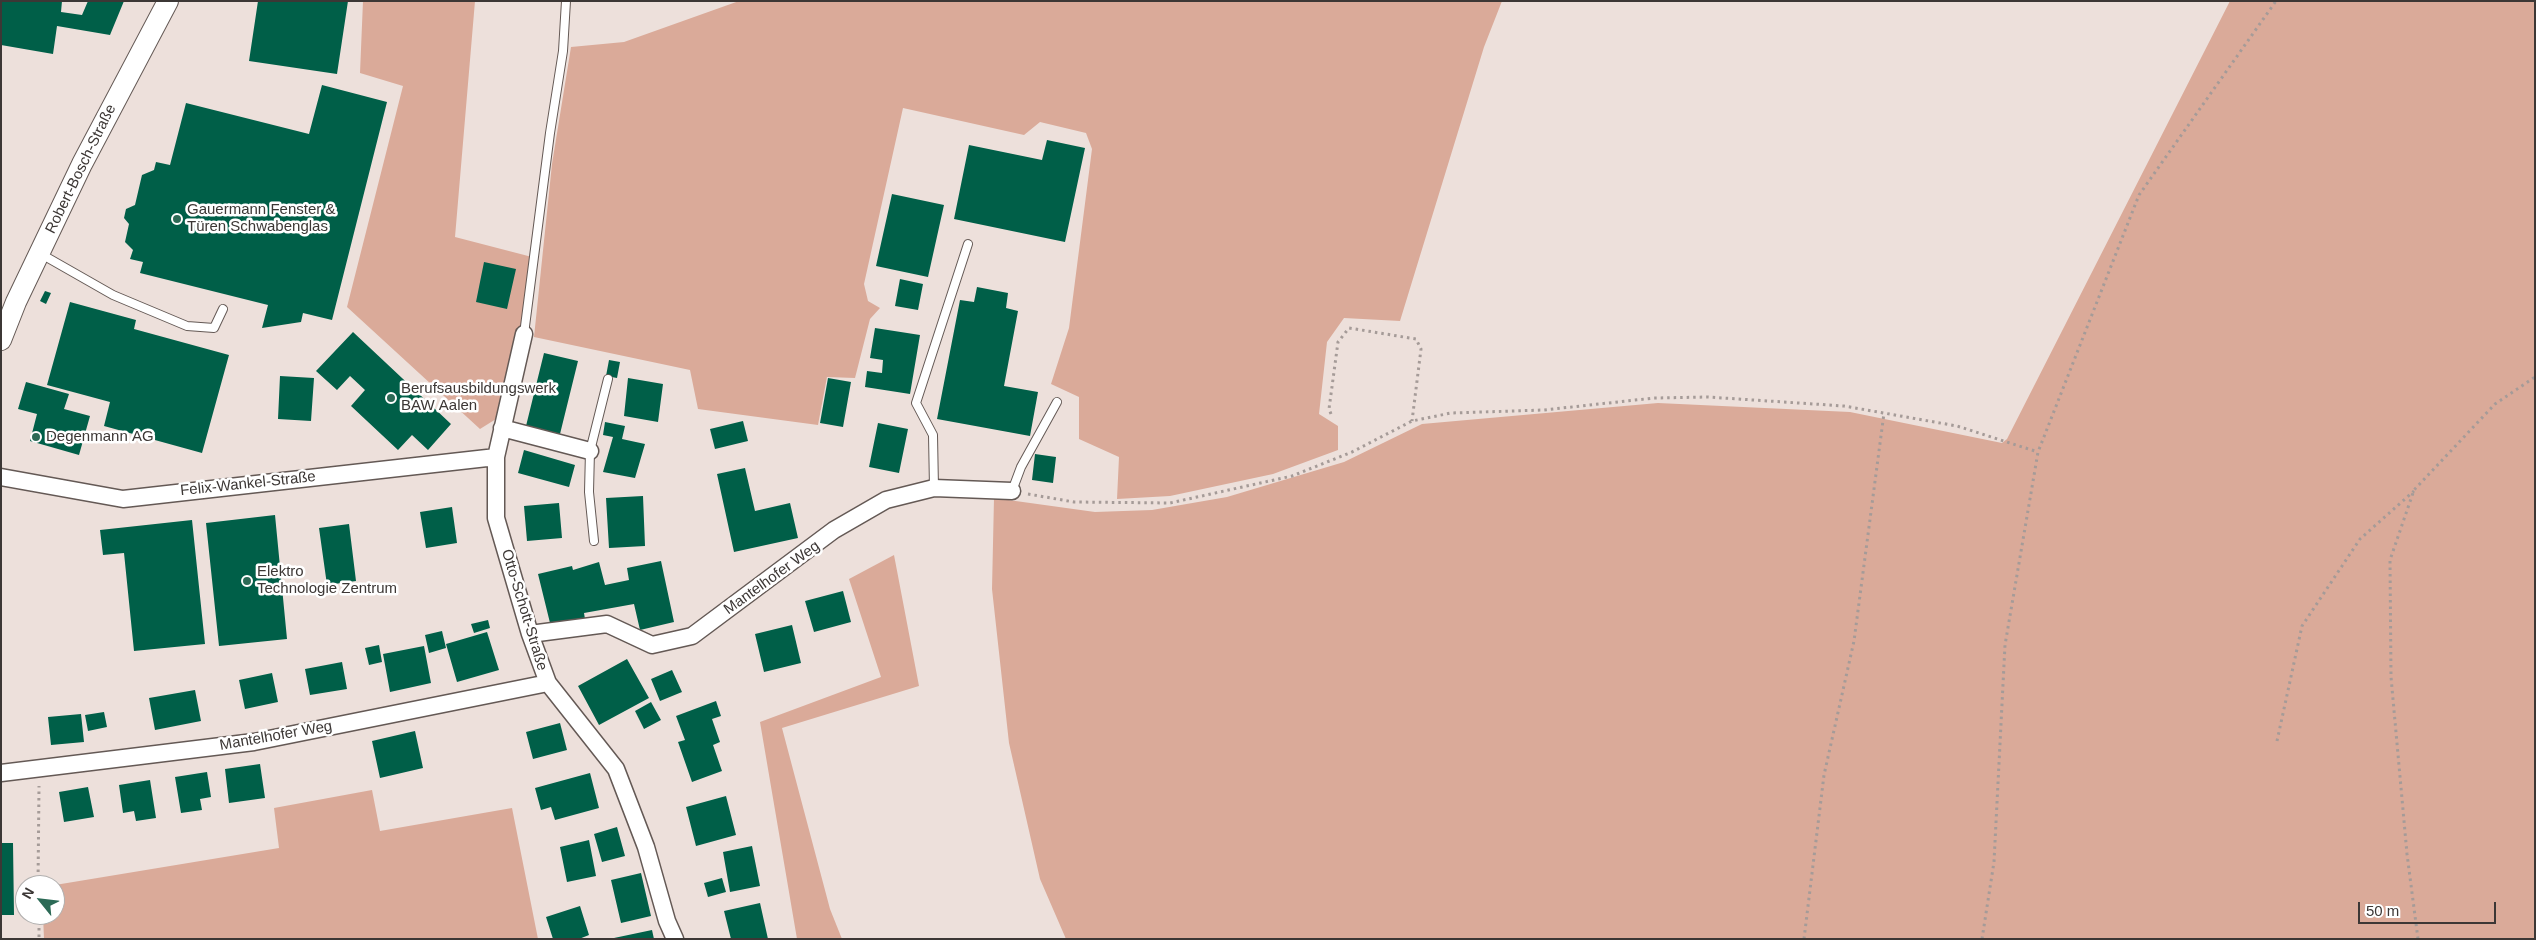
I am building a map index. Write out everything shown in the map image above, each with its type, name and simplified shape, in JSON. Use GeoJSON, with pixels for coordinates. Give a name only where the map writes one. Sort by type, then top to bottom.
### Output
{"type":"FeatureCollection","features":[{"type":"Feature","properties":{"kind":"street","name":"Robert-Bosch-Straße"},"geometry":{"type":"LineString","coordinates":[[1,340],[16,302],[82,164],[168,1]]}},
{"type":"Feature","properties":{"kind":"street","name":"Otto-Schott-Straße"},"geometry":{"type":"LineString","coordinates":[[524,334],[496,457],[496,518],[530,634],[548,684],[616,770],[646,847],[667,920],[675,939]]}},
{"type":"Feature","properties":{"kind":"street"},"geometry":{"type":"LineString","coordinates":[[502,428],[590,451]]}},
{"type":"Feature","properties":{"kind":"street","name":"Felix-Wankel-Straße"},"geometry":{"type":"LineString","coordinates":[[1,477],[122,498],[496,457]]}},
{"type":"Feature","properties":{"kind":"street","name":"Mantelhofer Weg"},"geometry":{"type":"LineString","coordinates":[[530,634],[607,624],[652,644],[692,636],[834,530],[886,500],[934,488],[1012,491]]}},
{"type":"Feature","properties":{"kind":"street","name":"Mantelhofer Weg"},"geometry":{"type":"LineString","coordinates":[[1,773],[254,742],[548,684]]}},
{"type":"Feature","properties":{"kind":"lane"},"geometry":{"type":"LineString","coordinates":[[524,334],[550,133],[563,51],[566,1]]}},
{"type":"Feature","properties":{"kind":"lane"},"geometry":{"type":"LineString","coordinates":[[934,488],[933,435],[916,403],[968,244]]}},
{"type":"Feature","properties":{"kind":"lane"},"geometry":{"type":"LineString","coordinates":[[40,253],[113,295],[187,326],[214,328],[223,309]]}},
{"type":"Feature","properties":{"kind":"lane"},"geometry":{"type":"LineString","coordinates":[[594,541],[589,492],[590,451],[608,379]]}},
{"type":"Feature","properties":{"kind":"lane"},"geometry":{"type":"LineString","coordinates":[[1012,491],[1021,467],[1057,402]]}},
{"type":"Feature","properties":{"kind":"path"},"geometry":{"type":"LineString","coordinates":[[1982,939],[1994,862],[2004,645],[2038,452],[2139,195],[2276,1]]}},
{"type":"Feature","properties":{"kind":"path"},"geometry":{"type":"LineString","coordinates":[[1331,414],[1329,409],[1338,342],[1349,328],[1416,338],[1421,349],[1412,421]]}},
{"type":"Feature","properties":{"kind":"path"},"geometry":{"type":"LineString","coordinates":[[2277,741],[2302,626],[2360,539],[2414,490],[2495,404],[2535,377]]}},
{"type":"Feature","properties":{"kind":"path"},"geometry":{"type":"LineString","coordinates":[[1012,491],[1074,502],[1170,503],[1292,476],[1352,452],[1412,421],[1451,413],[1544,410],[1654,398],[1708,398],[1844,406],[1957,426],[2038,452]]}},
{"type":"Feature","properties":{"kind":"path"},"geometry":{"type":"LineString","coordinates":[[1804,939],[1824,775],[1854,641],[1884,413]]}},
{"type":"Feature","properties":{"kind":"path"},"geometry":{"type":"LineString","coordinates":[[2414,490],[2390,560],[2391,677],[2407,854],[2418,939]]}},
{"type":"Feature","properties":{"kind":"path"},"geometry":{"type":"LineString","coordinates":[[38,875],[39,768]]}},
{"type":"Feature","properties":{"kind":"path"},"geometry":{"type":"LineString","coordinates":[[38,925],[39,939]]}},
{"type":"Feature","properties":{"kind":"shaded area"},"geometry":{"type":"Polygon","coordinates":[[[363,1],[475,1],[455,237],[532,257],[521,324],[496,419],[480,429],[347,307],[403,86],[360,73],[363,1]]]}},
{"type":"Feature","properties":{"kind":"shaded area"},"geometry":{"type":"Polygon","coordinates":[[[739,1],[1502,1],[1484,47],[1400,321],[1344,318],[1327,342],[1319,414],[1338,426],[1338,450],[1273,474],[1170,496],[1117,499],[1119,457],[1079,439],[1079,397],[1051,384],[1069,328],[1092,149],[1086,133],[1040,122],[1024,135],[903,108],[864,284],[868,301],[880,308],[870,319],[855,378],[827,377],[818,425],[698,409],[690,370],[534,337],[552,164],[571,47],[624,42],[739,1]]]}},
{"type":"Feature","properties":{"kind":"shaded area"},"geometry":{"type":"Polygon","coordinates":[[[2230,1],[2535,1],[2535,939],[1066,939],[1040,879],[1009,743],[992,589],[994,498],[1095,512],[1152,510],[1227,497],[1344,462],[1422,424],[1658,403],[1850,412],[2002,443],[2007,439],[2230,1]]]}},
{"type":"Feature","properties":{"kind":"shaded area"},"geometry":{"type":"Polygon","coordinates":[[[894,555],[919,686],[782,728],[830,909],[842,939],[797,939],[760,722],[881,677],[849,579],[894,555]]]}},
{"type":"Feature","properties":{"kind":"shaded area"},"geometry":{"type":"Polygon","coordinates":[[[372,790],[380,831],[512,808],[538,939],[44,939],[43,925],[65,925],[65,883],[279,848],[274,808],[372,790]]]}},
{"type":"Feature","properties":{"kind":"building"},"geometry":{"type":"Polygon","coordinates":[[[1,1],[62,1],[61,12],[82,15],[88,1],[124,1],[110,35],[57,26],[53,54],[1,45],[1,1]]]}},
{"type":"Feature","properties":{"kind":"building"},"geometry":{"type":"Polygon","coordinates":[[[258,1],[348,1],[337,74],[249,61],[258,1]]]}},
{"type":"Feature","properties":{"kind":"building"},"geometry":{"type":"Polygon","coordinates":[[[322,85],[387,102],[332,320],[303,313],[301,322],[262,328],[268,305],[140,273],[143,262],[130,259],[133,250],[125,242],[129,224],[124,218],[126,209],[135,205],[142,175],[154,170],[156,162],[170,165],[186,103],[309,134],[322,85]]]}},
{"type":"Feature","properties":{"kind":"building"},"geometry":{"type":"Polygon","coordinates":[[[1047,140],[1085,148],[1065,242],[954,219],[969,145],[1042,160],[1047,140]]]}},
{"type":"Feature","properties":{"kind":"building"},"geometry":{"type":"Polygon","coordinates":[[[892,194],[944,205],[928,277],[876,266],[892,194]]]}},
{"type":"Feature","properties":{"kind":"building"},"geometry":{"type":"Polygon","coordinates":[[[484,262],[516,269],[507,309],[476,302],[484,262]]]}},
{"type":"Feature","properties":{"kind":"building"},"geometry":{"type":"Polygon","coordinates":[[[900,279],[923,284],[918,310],[895,306],[900,279]]]}},
{"type":"Feature","properties":{"kind":"building"},"geometry":{"type":"Polygon","coordinates":[[[977,287],[1008,293],[1006,308],[1018,311],[1004,386],[1038,392],[1030,436],[937,419],[960,300],[974,302],[977,287]]]}},
{"type":"Feature","properties":{"kind":"building"},"geometry":{"type":"Polygon","coordinates":[[[45,291],[51,293],[46,304],[40,301],[45,291]]]}},
{"type":"Feature","properties":{"kind":"building"},"geometry":{"type":"Polygon","coordinates":[[[70,302],[136,320],[134,329],[229,355],[202,453],[104,426],[110,402],[47,385],[70,302]]]}},
{"type":"Feature","properties":{"kind":"building"},"geometry":{"type":"Polygon","coordinates":[[[875,328],[920,335],[910,394],[865,387],[867,371],[882,373],[883,360],[870,358],[875,328]]]}},
{"type":"Feature","properties":{"kind":"building","name":"Berufsausbildungswerk BAW Aalen"},"geometry":{"type":"Polygon","coordinates":[[[353,332],[451,424],[428,450],[412,435],[398,450],[351,406],[365,390],[350,376],[337,390],[316,371],[353,332]]]}},
{"type":"Feature","properties":{"kind":"building"},"geometry":{"type":"Polygon","coordinates":[[[544,353],[578,361],[560,434],[526,426],[544,353]]]}},
{"type":"Feature","properties":{"kind":"building"},"geometry":{"type":"Polygon","coordinates":[[[609,360],[620,362],[617,378],[606,376],[609,360]]]}},
{"type":"Feature","properties":{"kind":"building"},"geometry":{"type":"Polygon","coordinates":[[[280,376],[314,378],[311,421],[278,419],[280,376]]]}},
{"type":"Feature","properties":{"kind":"building"},"geometry":{"type":"Polygon","coordinates":[[[628,378],[663,384],[658,422],[624,416],[628,378]]]}},
{"type":"Feature","properties":{"kind":"building"},"geometry":{"type":"Polygon","coordinates":[[[828,378],[851,382],[843,427],[820,423],[828,378]]]}},
{"type":"Feature","properties":{"kind":"building"},"geometry":{"type":"Polygon","coordinates":[[[26,382],[69,394],[64,409],[90,416],[79,455],[30,441],[37,414],[18,409],[26,382]]]}},
{"type":"Feature","properties":{"kind":"building"},"geometry":{"type":"Polygon","coordinates":[[[743,421],[748,441],[715,449],[710,429],[743,421]]]}},
{"type":"Feature","properties":{"kind":"building"},"geometry":{"type":"Polygon","coordinates":[[[605,422],[625,426],[622,439],[645,444],[635,478],[603,472],[613,437],[603,435],[605,422]]]}},
{"type":"Feature","properties":{"kind":"building"},"geometry":{"type":"Polygon","coordinates":[[[878,423],[908,429],[899,473],[869,467],[878,423]]]}},
{"type":"Feature","properties":{"kind":"building"},"geometry":{"type":"Polygon","coordinates":[[[524,450],[575,465],[569,487],[518,473],[524,450]]]}},
{"type":"Feature","properties":{"kind":"building"},"geometry":{"type":"Polygon","coordinates":[[[1035,454],[1056,457],[1053,483],[1032,480],[1035,454]]]}},
{"type":"Feature","properties":{"kind":"building"},"geometry":{"type":"Polygon","coordinates":[[[745,468],[755,511],[790,503],[798,538],[734,552],[717,474],[745,468]]]}},
{"type":"Feature","properties":{"kind":"building"},"geometry":{"type":"Polygon","coordinates":[[[643,496],[645,546],[609,548],[606,498],[643,496]]]}},
{"type":"Feature","properties":{"kind":"building"},"geometry":{"type":"Polygon","coordinates":[[[559,503],[562,538],[527,541],[524,506],[559,503]]]}},
{"type":"Feature","properties":{"kind":"building"},"geometry":{"type":"Polygon","coordinates":[[[452,507],[457,543],[426,548],[420,512],[452,507]]]}},
{"type":"Feature","properties":{"kind":"building","name":"Elektro Technologie Zentrum"},"geometry":{"type":"Polygon","coordinates":[[[275,515],[287,639],[219,646],[206,523],[275,515]]]}},
{"type":"Feature","properties":{"kind":"building"},"geometry":{"type":"Polygon","coordinates":[[[192,520],[205,644],[134,651],[124,553],[103,555],[100,530],[192,520]]]}},
{"type":"Feature","properties":{"kind":"building"},"geometry":{"type":"Polygon","coordinates":[[[349,524],[356,581],[327,585],[319,528],[349,524]]]}},
{"type":"Feature","properties":{"kind":"building"},"geometry":{"type":"Polygon","coordinates":[[[661,561],[674,622],[640,630],[634,604],[584,613],[585,619],[551,627],[538,574],[572,566],[573,570],[599,562],[605,585],[629,580],[627,568],[661,561]]]}},
{"type":"Feature","properties":{"kind":"building"},"geometry":{"type":"Polygon","coordinates":[[[843,591],[851,622],[814,632],[805,601],[843,591]]]}},
{"type":"Feature","properties":{"kind":"building"},"geometry":{"type":"Polygon","coordinates":[[[488,620],[490,628],[474,633],[471,624],[488,620]]]}},
{"type":"Feature","properties":{"kind":"building"},"geometry":{"type":"Polygon","coordinates":[[[792,625],[801,663],[764,672],[755,634],[792,625]]]}},
{"type":"Feature","properties":{"kind":"building"},"geometry":{"type":"Polygon","coordinates":[[[442,631],[446,648],[429,653],[425,635],[442,631]]]}},
{"type":"Feature","properties":{"kind":"building"},"geometry":{"type":"Polygon","coordinates":[[[487,632],[499,670],[457,682],[446,644],[487,632]]]}},
{"type":"Feature","properties":{"kind":"building"},"geometry":{"type":"Polygon","coordinates":[[[379,645],[382,662],[369,665],[365,648],[379,645]]]}},
{"type":"Feature","properties":{"kind":"building"},"geometry":{"type":"Polygon","coordinates":[[[424,646],[431,683],[390,692],[383,654],[424,646]]]}},
{"type":"Feature","properties":{"kind":"building"},"geometry":{"type":"Polygon","coordinates":[[[627,659],[649,698],[599,725],[578,686],[627,659]]]}},
{"type":"Feature","properties":{"kind":"building"},"geometry":{"type":"Polygon","coordinates":[[[342,662],[347,689],[310,695],[305,669],[342,662]]]}},
{"type":"Feature","properties":{"kind":"building"},"geometry":{"type":"Polygon","coordinates":[[[672,670],[682,692],[660,701],[651,679],[672,670]]]}},
{"type":"Feature","properties":{"kind":"building"},"geometry":{"type":"Polygon","coordinates":[[[272,673],[278,702],[245,709],[239,680],[272,673]]]}},
{"type":"Feature","properties":{"kind":"building"},"geometry":{"type":"Polygon","coordinates":[[[195,690],[201,721],[155,730],[149,698],[195,690]]]}},
{"type":"Feature","properties":{"kind":"building"},"geometry":{"type":"Polygon","coordinates":[[[716,701],[721,716],[712,719],[720,742],[713,745],[722,771],[692,782],[678,742],[685,740],[676,716],[716,701]]]}},
{"type":"Feature","properties":{"kind":"building"},"geometry":{"type":"Polygon","coordinates":[[[651,702],[661,720],[644,729],[635,711],[651,702]]]}},
{"type":"Feature","properties":{"kind":"building"},"geometry":{"type":"Polygon","coordinates":[[[104,712],[107,727],[88,731],[85,715],[104,712]]]}},
{"type":"Feature","properties":{"kind":"building"},"geometry":{"type":"Polygon","coordinates":[[[81,714],[84,742],[51,745],[48,717],[81,714]]]}},
{"type":"Feature","properties":{"kind":"building"},"geometry":{"type":"Polygon","coordinates":[[[560,723],[567,750],[533,759],[526,732],[560,723]]]}},
{"type":"Feature","properties":{"kind":"building"},"geometry":{"type":"Polygon","coordinates":[[[415,731],[423,768],[380,778],[372,741],[415,731]]]}},
{"type":"Feature","properties":{"kind":"building"},"geometry":{"type":"Polygon","coordinates":[[[260,764],[265,798],[229,803],[225,769],[260,764]]]}},
{"type":"Feature","properties":{"kind":"building"},"geometry":{"type":"Polygon","coordinates":[[[207,772],[211,797],[200,799],[202,810],[181,813],[175,777],[207,772]]]}},
{"type":"Feature","properties":{"kind":"building"},"geometry":{"type":"Polygon","coordinates":[[[590,773],[599,808],[555,820],[551,807],[541,810],[535,788],[590,773]]]}},
{"type":"Feature","properties":{"kind":"building"},"geometry":{"type":"Polygon","coordinates":[[[150,780],[156,818],[136,821],[134,811],[123,813],[119,785],[150,780]]]}},
{"type":"Feature","properties":{"kind":"building"},"geometry":{"type":"Polygon","coordinates":[[[88,787],[94,817],[64,822],[59,792],[88,787]]]}},
{"type":"Feature","properties":{"kind":"building"},"geometry":{"type":"Polygon","coordinates":[[[726,796],[736,835],[696,846],[686,807],[726,796]]]}},
{"type":"Feature","properties":{"kind":"building"},"geometry":{"type":"Polygon","coordinates":[[[617,827],[625,856],[602,862],[594,834],[617,827]]]}},
{"type":"Feature","properties":{"kind":"building"},"geometry":{"type":"Polygon","coordinates":[[[589,840],[596,876],[567,882],[560,847],[589,840]]]}},
{"type":"Feature","properties":{"kind":"building"},"geometry":{"type":"Polygon","coordinates":[[[1,843],[13,843],[14,915],[1,915],[1,843]]]}},
{"type":"Feature","properties":{"kind":"building"},"geometry":{"type":"Polygon","coordinates":[[[752,846],[760,886],[730,892],[723,852],[752,846]]]}},
{"type":"Feature","properties":{"kind":"building"},"geometry":{"type":"Polygon","coordinates":[[[641,873],[651,916],[621,923],[611,880],[641,873]]]}},
{"type":"Feature","properties":{"kind":"building"},"geometry":{"type":"Polygon","coordinates":[[[722,878],[726,892],[708,897],[704,883],[722,878]]]}},
{"type":"Feature","properties":{"kind":"building"},"geometry":{"type":"Polygon","coordinates":[[[760,903],[768,939],[731,939],[724,911],[760,903]]]}},
{"type":"Feature","properties":{"kind":"building"},"geometry":{"type":"Polygon","coordinates":[[[580,906],[589,935],[579,939],[553,939],[546,917],[580,906]]]}},
{"type":"Feature","properties":{"kind":"building"},"geometry":{"type":"Polygon","coordinates":[[[652,930],[654,939],[614,939],[614,938],[652,930]]]}},
{"type":"Feature","properties":{"kind":"place","name":"Gauermann Fenster & Türen Schwabenglas"},"geometry":{"type":"Point","coordinates":[177,219]}},
{"type":"Feature","properties":{"kind":"place","name":"Berufsausbildungswerk BAW Aalen"},"geometry":{"type":"Point","coordinates":[391,398]}},
{"type":"Feature","properties":{"kind":"place","name":"Degenmann AG"},"geometry":{"type":"Point","coordinates":[36,437]}},
{"type":"Feature","properties":{"kind":"place","name":"Elektro Technologie Zentrum"},"geometry":{"type":"Point","coordinates":[247,581]}}]}
